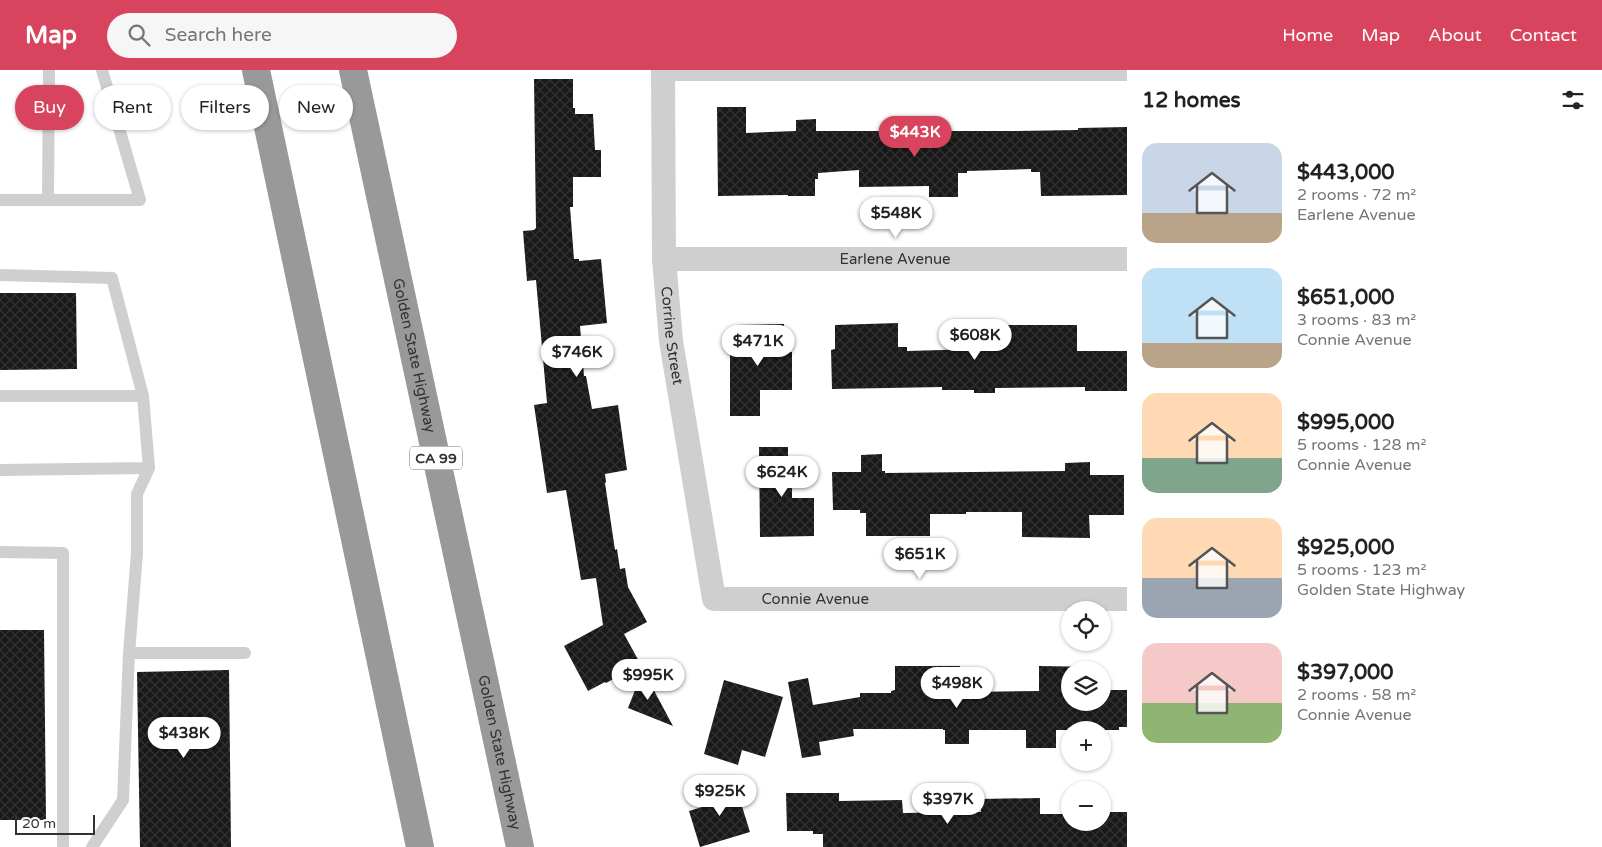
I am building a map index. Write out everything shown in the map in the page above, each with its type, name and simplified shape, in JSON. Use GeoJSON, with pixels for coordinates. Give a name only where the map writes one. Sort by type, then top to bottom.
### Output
{"type":"FeatureCollection","features":[{"type":"Feature","properties":{"kind":"highway"},"geometry":{"type":"LineString","coordinates":[[256,70],[420,847]]}},
{"type":"Feature","properties":{"kind":"highway","name":"Golden State Highway"},"geometry":{"type":"LineString","coordinates":[[353,70],[520,847]]}},
{"type":"Feature","properties":{"kind":"street","name":"Corrine Street"},"geometry":{"type":"LineString","coordinates":[[663,73],[664,258],[671,341],[714,599]]}},
{"type":"Feature","properties":{"kind":"street","name":"Earlene Avenue"},"geometry":{"type":"LineString","coordinates":[[664,258],[1127,258]]}},
{"type":"Feature","properties":{"kind":"street","name":"Connie Avenue"},"geometry":{"type":"LineString","coordinates":[[714,599],[1127,599]]}},
{"type":"Feature","properties":{"kind":"lane"},"geometry":{"type":"LineString","coordinates":[[48,200],[49,70]]}},
{"type":"Feature","properties":{"kind":"lane"},"geometry":{"type":"LineString","coordinates":[[0,200],[140,200],[102,70]]}},
{"type":"Feature","properties":{"kind":"lane"},"geometry":{"type":"LineString","coordinates":[[663,73],[1127,75]]}},
{"type":"Feature","properties":{"kind":"lane"},"geometry":{"type":"LineString","coordinates":[[0,275],[112,278],[143,396],[150,468],[138,494],[138,553],[129,653],[123,800],[92,847]]}},
{"type":"Feature","properties":{"kind":"lane"},"geometry":{"type":"LineString","coordinates":[[0,396],[143,396]]}},
{"type":"Feature","properties":{"kind":"lane"},"geometry":{"type":"LineString","coordinates":[[0,470],[150,468]]}},
{"type":"Feature","properties":{"kind":"lane"},"geometry":{"type":"LineString","coordinates":[[0,552],[63,553],[63,847]]}},
{"type":"Feature","properties":{"kind":"lane"},"geometry":{"type":"LineString","coordinates":[[129,653],[245,653]]}},
{"type":"Feature","properties":{"kind":"building"},"geometry":{"type":"Polygon","coordinates":[[[534,79],[573,79],[573,108],[575,108],[575,114],[593,114],[595,150],[601,150],[601,177],[573,177],[573,207],[570,207],[574,259],[579,259],[579,261],[601,259],[607,323],[580,326],[584,376],[586,376],[592,409],[618,405],[627,470],[605,474],[605,483],[615,550],[617,549],[620,569],[625,568],[628,587],[647,622],[624,634],[641,665],[588,691],[564,646],[603,625],[596,578],[581,580],[566,490],[547,493],[534,405],[547,403],[536,280],[527,281],[523,231],[536,228],[534,79]]]}},
{"type":"Feature","properties":{"kind":"building"},"geometry":{"type":"Polygon","coordinates":[[[717,107],[746,107],[746,133],[796,131],[796,120],[816,119],[816,131],[1013,131],[1127,127],[1127,195],[1041,196],[1040,172],[1031,172],[1031,169],[967,171],[967,173],[958,173],[958,197],[929,197],[929,186],[859,187],[859,170],[818,173],[818,179],[815,179],[815,196],[718,196],[717,107]]]}},
{"type":"Feature","properties":{"kind":"building"},"geometry":{"type":"Polygon","coordinates":[[[0,293],[76,293],[77,369],[0,370],[0,293]]]}},
{"type":"Feature","properties":{"kind":"building"},"geometry":{"type":"Polygon","coordinates":[[[898,323],[898,347],[907,347],[907,351],[977,349],[977,325],[1077,325],[1077,351],[1127,351],[1127,391],[1085,391],[1085,387],[995,388],[995,393],[974,393],[974,390],[942,390],[942,387],[832,389],[831,350],[835,349],[835,325],[898,323]]]}},
{"type":"Feature","properties":{"kind":"building"},"geometry":{"type":"Polygon","coordinates":[[[784,324],[784,352],[792,352],[792,390],[760,390],[760,416],[730,416],[730,347],[736,347],[736,325],[784,324]]]}},
{"type":"Feature","properties":{"kind":"building"},"geometry":{"type":"Polygon","coordinates":[[[759,447],[788,447],[788,473],[792,473],[792,498],[814,498],[814,536],[760,537],[759,447]]]}},
{"type":"Feature","properties":{"kind":"building"},"geometry":{"type":"Polygon","coordinates":[[[882,454],[882,471],[885,471],[885,473],[1065,471],[1065,463],[1090,462],[1090,475],[1124,475],[1124,515],[1089,515],[1090,538],[1022,537],[1022,512],[930,514],[930,536],[866,536],[866,513],[860,513],[860,510],[833,510],[832,472],[861,472],[861,455],[882,454]]]}},
{"type":"Feature","properties":{"kind":"building"},"geometry":{"type":"Polygon","coordinates":[[[0,630],[44,630],[46,820],[0,820],[0,630]]]}},
{"type":"Feature","properties":{"kind":"building"},"geometry":{"type":"Polygon","coordinates":[[[895,666],[960,666],[960,689],[968,689],[968,692],[1039,691],[1039,666],[1061,666],[1061,711],[1111,711],[1111,690],[1127,690],[1127,727],[1111,730],[1111,721],[1061,721],[1061,730],[1056,730],[1056,748],[1026,748],[1026,730],[969,730],[969,744],[945,744],[945,730],[943,729],[853,729],[854,736],[819,742],[821,755],[802,758],[788,682],[808,678],[813,705],[860,697],[860,693],[891,693],[891,691],[895,690],[895,666]]]}},
{"type":"Feature","properties":{"kind":"building"},"geometry":{"type":"Polygon","coordinates":[[[229,670],[231,847],[140,847],[137,672],[229,670]]]}},
{"type":"Feature","properties":{"kind":"building"},"geometry":{"type":"Polygon","coordinates":[[[643,670],[673,726],[628,708],[643,670]]]}},
{"type":"Feature","properties":{"kind":"building"},"geometry":{"type":"Polygon","coordinates":[[[724,680],[783,697],[765,757],[742,750],[738,765],[704,754],[724,680]]]}},
{"type":"Feature","properties":{"kind":"building"},"geometry":{"type":"Polygon","coordinates":[[[735,784],[750,832],[700,847],[689,811],[712,804],[709,792],[735,784]]]}},
{"type":"Feature","properties":{"kind":"building"},"geometry":{"type":"Polygon","coordinates":[[[786,793],[839,793],[839,801],[902,800],[903,813],[981,812],[980,799],[1040,798],[1040,814],[1061,814],[1061,831],[1111,831],[1111,812],[1127,812],[1127,847],[823,847],[823,834],[813,834],[813,831],[787,831],[786,793]]]}}]}
